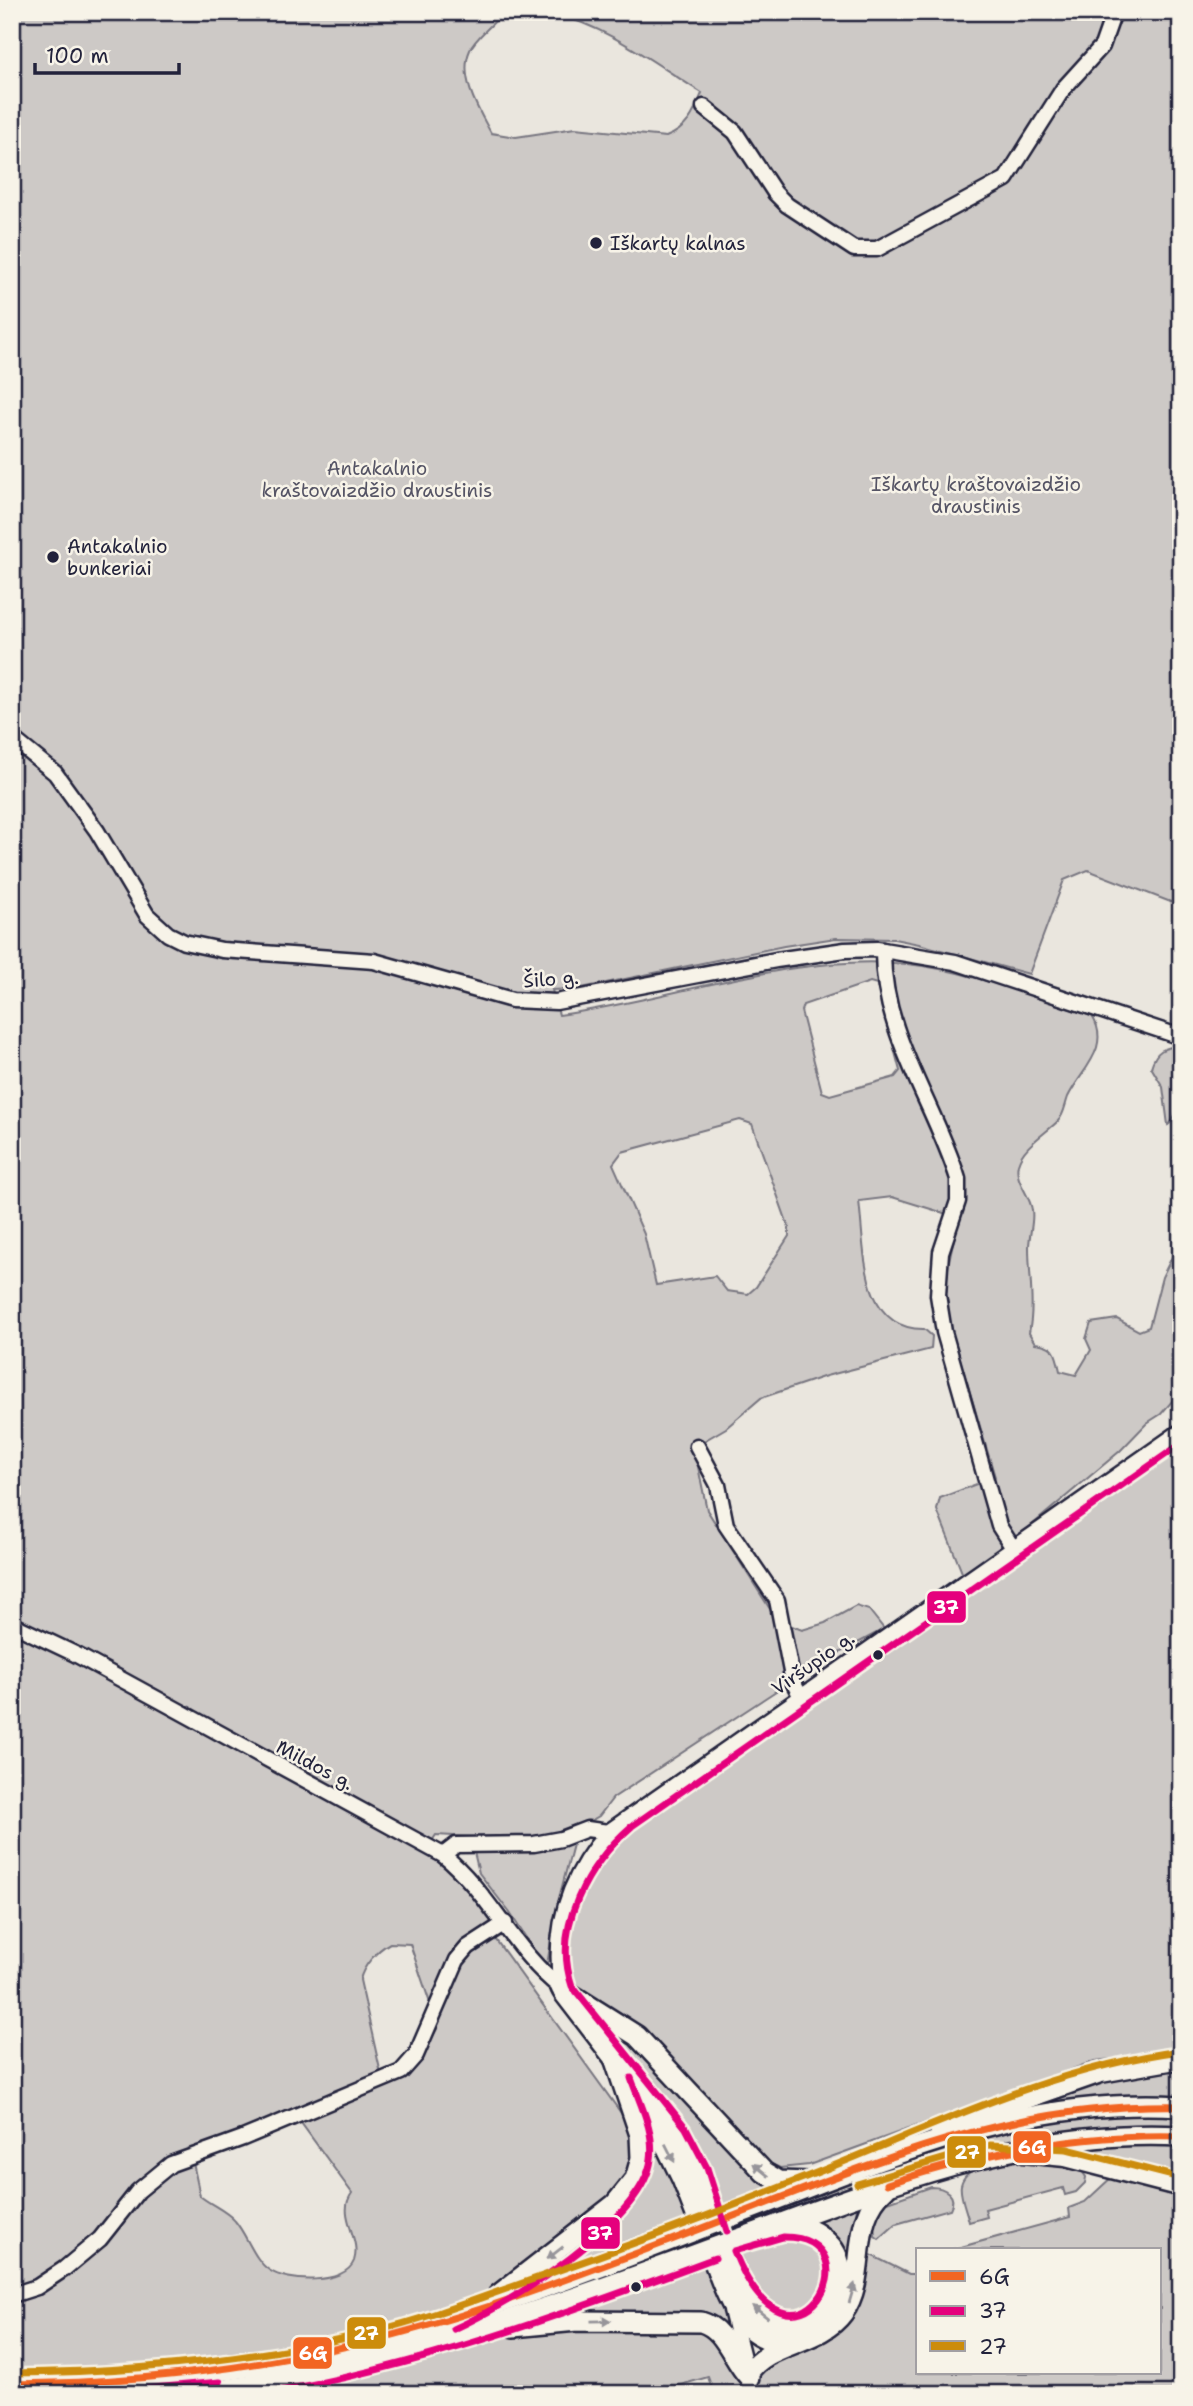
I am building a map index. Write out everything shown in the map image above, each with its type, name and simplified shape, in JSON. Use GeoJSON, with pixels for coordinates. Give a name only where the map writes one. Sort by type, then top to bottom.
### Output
{"type":"FeatureCollection","features":[{"type":"Feature","properties":{"kind":"main road"},"geometry":{"type":"LineString","coordinates":[[561,1988],[640,2092],[678,2134],[703,2212]]}},
{"type":"Feature","properties":{"kind":"main road"},"geometry":{"type":"LineString","coordinates":[[561,1988],[637,2036],[764,2172],[779,2181],[792,2183],[826,2181]]}},
{"type":"Feature","properties":{"kind":"main road"},"geometry":{"type":"LineString","coordinates":[[457,2317],[519,2281],[593,2222],[629,2189],[641,2158],[640,2135],[613,2055]]}},
{"type":"Feature","properties":{"kind":"main road"},"geometry":{"type":"LineString","coordinates":[[12,2384],[156,2379],[247,2368],[371,2343],[457,2317],[609,2264],[947,2135],[1022,2116],[1122,2105],[1181,2106]]}},
{"type":"Feature","properties":{"kind":"main road"},"geometry":{"type":"LineString","coordinates":[[186,2394],[272,2382],[342,2368],[485,2330],[900,2180],[990,2155],[1093,2137],[1181,2136]]}},
{"type":"Feature","properties":{"kind":"main road"},"geometry":{"type":"LineString","coordinates":[[485,2330],[577,2321],[701,2322],[716,2328],[750,2382],[764,2358],[831,2326],[849,2303],[867,2210],[878,2195],[900,2180]]}},
{"type":"Feature","properties":{"kind":"main road"},"geometry":{"type":"LineString","coordinates":[[764,2229],[802,2227],[827,2240],[838,2267],[838,2284],[833,2299],[823,2312],[795,2325],[764,2317],[744,2297],[720,2260],[729,2304],[744,2325],[761,2334],[779,2341],[806,2340]]}},
{"type":"Feature","properties":{"kind":"street"},"geometry":{"type":"LineString","coordinates":[[704,107],[735,132],[775,193],[787,205],[854,249],[877,249],[1006,179],[1063,89],[1102,46],[1114,12]]}},
{"type":"Feature","properties":{"kind":"street","name":"Šilo g."},"geometry":{"type":"LineString","coordinates":[[12,738],[55,773],[73,795],[147,915],[158,927],[184,942],[200,947],[374,961],[512,1000],[533,1003],[578,998],[804,955],[883,950],[955,962],[1181,1037]]}},
{"type":"Feature","properties":{"kind":"street"},"geometry":{"type":"LineString","coordinates":[[883,950],[888,1000],[905,1058],[958,1179],[958,1201],[941,1252],[940,1308],[999,1526],[1013,1548]]}},
{"type":"Feature","properties":{"kind":"street","name":"Viršupio g."},"geometry":{"type":"LineString","coordinates":[[561,1988],[559,1936],[568,1893],[583,1863],[608,1832],[1181,1430]]}},
{"type":"Feature","properties":{"kind":"street"},"geometry":{"type":"LineString","coordinates":[[697,1446],[718,1485],[726,1525],[777,1600],[793,1682],[800,1695]]}},
{"type":"Feature","properties":{"kind":"street","name":"Mildos g."},"geometry":{"type":"LineString","coordinates":[[12,1625],[75,1654],[443,1855],[473,1880],[544,1975],[561,1988]]}},
{"type":"Feature","properties":{"kind":"street"},"geometry":{"type":"LineString","coordinates":[[443,1855],[456,1845],[534,1844],[561,1839],[587,1829],[608,1832]]}},
{"type":"Feature","properties":{"kind":"street"},"geometry":{"type":"LineString","coordinates":[[12,2295],[37,2287],[100,2239],[138,2191],[171,2164],[243,2138],[401,2072],[416,2055],[457,1960],[468,1947],[505,1923]]}},
{"type":"Feature","properties":{"kind":"street"},"geometry":{"type":"LineString","coordinates":[[889,2155],[939,2131],[1065,2086],[1136,2067],[1181,2061]]}},
{"type":"Feature","properties":{"kind":"street"},"geometry":{"type":"LineString","coordinates":[[990,2155],[1066,2159],[1181,2189]]}},
{"type":"Feature","properties":{"kind":"street"},"geometry":{"type":"LineString","coordinates":[[729,2304],[750,2382]]}},
{"type":"Feature","properties":{"kind":"green space"},"geometry":{"type":"Polygon","coordinates":[[[12,12],[1181,12],[1181,906],[1088,870],[1064,880],[1029,974],[894,939],[836,938],[784,946],[577,989],[552,990],[559,1015],[776,971],[864,962],[907,964],[977,978],[1092,1016],[1099,1038],[1097,1049],[1068,1097],[1060,1119],[1029,1146],[1018,1164],[1018,1176],[1031,1204],[1032,1215],[1029,1247],[1032,1301],[1029,1333],[1035,1343],[1051,1348],[1060,1371],[1076,1375],[1091,1350],[1086,1339],[1091,1323],[1117,1319],[1139,1331],[1149,1327],[1162,1277],[1181,1239],[1181,1391],[1161,1414],[1147,1423],[1120,1451],[1020,1535],[963,1575],[937,1510],[940,1498],[995,1477],[947,1308],[948,1270],[960,1218],[892,1197],[859,1201],[865,1262],[877,1301],[888,1316],[903,1326],[924,1329],[932,1336],[931,1349],[826,1376],[761,1398],[726,1428],[702,1442],[695,1452],[707,1510],[777,1620],[802,1630],[825,1623],[856,1606],[869,1610],[884,1629],[811,1668],[613,1798],[599,1816],[577,1829],[556,1910],[547,1965],[543,1964],[510,1913],[479,1873],[474,1852],[477,1842],[472,1837],[436,1835],[430,1844],[431,1855],[461,1880],[492,1919],[496,1940],[626,2120],[637,2146],[627,2185],[498,2289],[482,2296],[346,2337],[266,2355],[137,2371],[12,2375],[12,12]],[[554,14],[495,21],[472,46],[467,60],[468,82],[491,133],[516,137],[575,128],[666,137],[689,120],[702,93],[631,47],[574,20],[554,14]],[[870,982],[803,1005],[801,1011],[822,1092],[830,1095],[895,1077],[900,1071],[877,984],[870,982]],[[740,1120],[622,1152],[613,1164],[644,1234],[656,1285],[715,1276],[727,1291],[748,1294],[756,1287],[789,1236],[789,1228],[752,1124],[740,1120]],[[390,1943],[367,1964],[360,1980],[381,2074],[196,2149],[192,2158],[200,2196],[232,2217],[259,2260],[277,2274],[301,2279],[328,2278],[349,2269],[356,2252],[347,2210],[352,2193],[299,2120],[422,2056],[438,2027],[410,1944],[390,1943]]]}},
{"type":"Feature","properties":{"kind":"green space"},"geometry":{"type":"Polygon","coordinates":[[[1181,1046],[1178,1101],[1173,1120],[1168,1125],[1163,1087],[1151,1067],[1162,1050],[1181,1046]]]}},
{"type":"Feature","properties":{"kind":"green space"},"geometry":{"type":"Polygon","coordinates":[[[1181,1441],[1181,2051],[1094,2061],[809,2165],[780,2168],[771,2164],[573,1981],[567,1957],[566,1934],[571,1911],[580,1890],[606,1849],[639,1816],[1181,1441]]]}},
{"type":"Feature","properties":{"kind":"green space"},"geometry":{"type":"Polygon","coordinates":[[[583,2005],[622,2030],[782,2186],[718,2207],[679,2124],[662,2099],[583,2005]]]}},
{"type":"Feature","properties":{"kind":"green space"},"geometry":{"type":"Polygon","coordinates":[[[1181,2066],[1181,2098],[1015,2111],[1113,2077],[1181,2066]]]}},
{"type":"Feature","properties":{"kind":"green space"},"geometry":{"type":"Polygon","coordinates":[[[634,2102],[660,2148],[689,2218],[600,2250],[594,2257],[521,2284],[630,2193],[634,2102]]]}},
{"type":"Feature","properties":{"kind":"green space"},"geometry":{"type":"Polygon","coordinates":[[[1181,2111],[1181,2129],[1113,2129],[748,2226],[745,2219],[867,2171],[1041,2119],[1181,2111]]]}},
{"type":"Feature","properties":{"kind":"green space"},"geometry":{"type":"Polygon","coordinates":[[[1124,2145],[1181,2146],[1181,2181],[1048,2149],[1124,2145]]]}},
{"type":"Feature","properties":{"kind":"green space"},"geometry":{"type":"Polygon","coordinates":[[[1030,2160],[1079,2167],[1086,2177],[1085,2183],[1076,2192],[1065,2195],[1063,2188],[985,2209],[987,2217],[969,2222],[961,2194],[965,2177],[971,2171],[990,2164],[1030,2160]]]}},
{"type":"Feature","properties":{"kind":"green space"},"geometry":{"type":"Polygon","coordinates":[[[1113,2176],[1181,2197],[1181,2394],[714,2394],[708,2377],[650,2394],[231,2394],[402,2362],[515,2332],[704,2327],[736,2373],[871,2255],[909,2274],[916,2274],[916,2374],[1162,2374],[1162,2248],[957,2248],[1070,2217],[1069,2208],[1085,2202],[1113,2176]]]}},
{"type":"Feature","properties":{"kind":"green space"},"geometry":{"type":"Polygon","coordinates":[[[931,2187],[941,2188],[951,2196],[950,2209],[896,2224],[879,2239],[875,2236],[874,2223],[882,2204],[931,2187]]]}},
{"type":"Feature","properties":{"kind":"green space"},"geometry":{"type":"Polygon","coordinates":[[[857,2207],[848,2271],[838,2243],[816,2222],[857,2207]]]}},
{"type":"Feature","properties":{"kind":"green space"},"geometry":{"type":"Polygon","coordinates":[[[801,2233],[827,2257],[830,2272],[828,2293],[801,2316],[772,2314],[753,2295],[738,2253],[784,2235],[801,2233]]]}},
{"type":"Feature","properties":{"kind":"green space"},"geometry":{"type":"Polygon","coordinates":[[[707,2265],[741,2360],[719,2326],[543,2319],[574,2310],[580,2312],[707,2265]]]}},
{"type":"Feature","properties":{"kind":"transit line","name":"37"},"geometry":{"type":"LineString","coordinates":[[727,2231],[707,2168],[686,2128],[572,1986],[567,1964],[567,1941],[571,1919],[588,1878],[616,1841],[632,1826],[1181,1444]]}},
{"type":"Feature","properties":{"kind":"transit line","name":"27"},"geometry":{"type":"LineString","coordinates":[[12,2373],[193,2363],[282,2351],[392,2327],[433,2315],[667,2231],[1033,2087],[1081,2072],[1180,2051]]}},
{"type":"Feature","properties":{"kind":"transit line","name":"37"},"geometry":{"type":"LineString","coordinates":[[454,2329],[507,2301],[570,2258],[600,2234],[625,2208],[643,2183],[651,2159],[651,2138],[631,2078]]}},
{"type":"Feature","properties":{"kind":"transit line","name":"6G"},"geometry":{"type":"LineString","coordinates":[[12,2384],[144,2378],[209,2371],[335,2349],[398,2334],[525,2294],[921,2147],[1021,2121],[1072,2112],[1181,2106]]}},
{"type":"Feature","properties":{"kind":"transit line","name":"6G"},"geometry":{"type":"LineString","coordinates":[[887,2184],[995,2154],[1068,2141],[1181,2136]]}},
{"type":"Feature","properties":{"kind":"transit line","name":"27"},"geometry":{"type":"LineString","coordinates":[[857,2184],[990,2145],[1067,2149],[1181,2178]]}},
{"type":"Feature","properties":{"kind":"transit line","name":"37"},"geometry":{"type":"LineString","coordinates":[[783,2237],[812,2243],[826,2260],[827,2280],[818,2300],[802,2312],[781,2312],[757,2293],[734,2251],[783,2237]]}},
{"type":"Feature","properties":{"kind":"transit line","name":"37"},"geometry":{"type":"LineString","coordinates":[[262,2394],[378,2370],[435,2354],[604,2299],[715,2258]]}},
{"type":"Feature","properties":{"kind":"transit line","name":"37"},"geometry":{"type":"LineString","coordinates":[[48,2394],[109,2392],[220,2382]]}},
{"type":"Feature","properties":{"kind":"place","name":"Iškartų kalnas"},"geometry":{"type":"Point","coordinates":[596,243]}},
{"type":"Feature","properties":{"kind":"place","name":"Antakalnio bunkeriai"},"geometry":{"type":"Point","coordinates":[53,557]}},
{"type":"Feature","properties":{"kind":"park label","name":"Antakalnio kraštovaizdžio draustinis"},"geometry":{"type":"Point","coordinates":[377,479]}},
{"type":"Feature","properties":{"kind":"park label","name":"Iškartų kraštovaizdžio draustinis"},"geometry":{"type":"Point","coordinates":[976,495]}}]}
